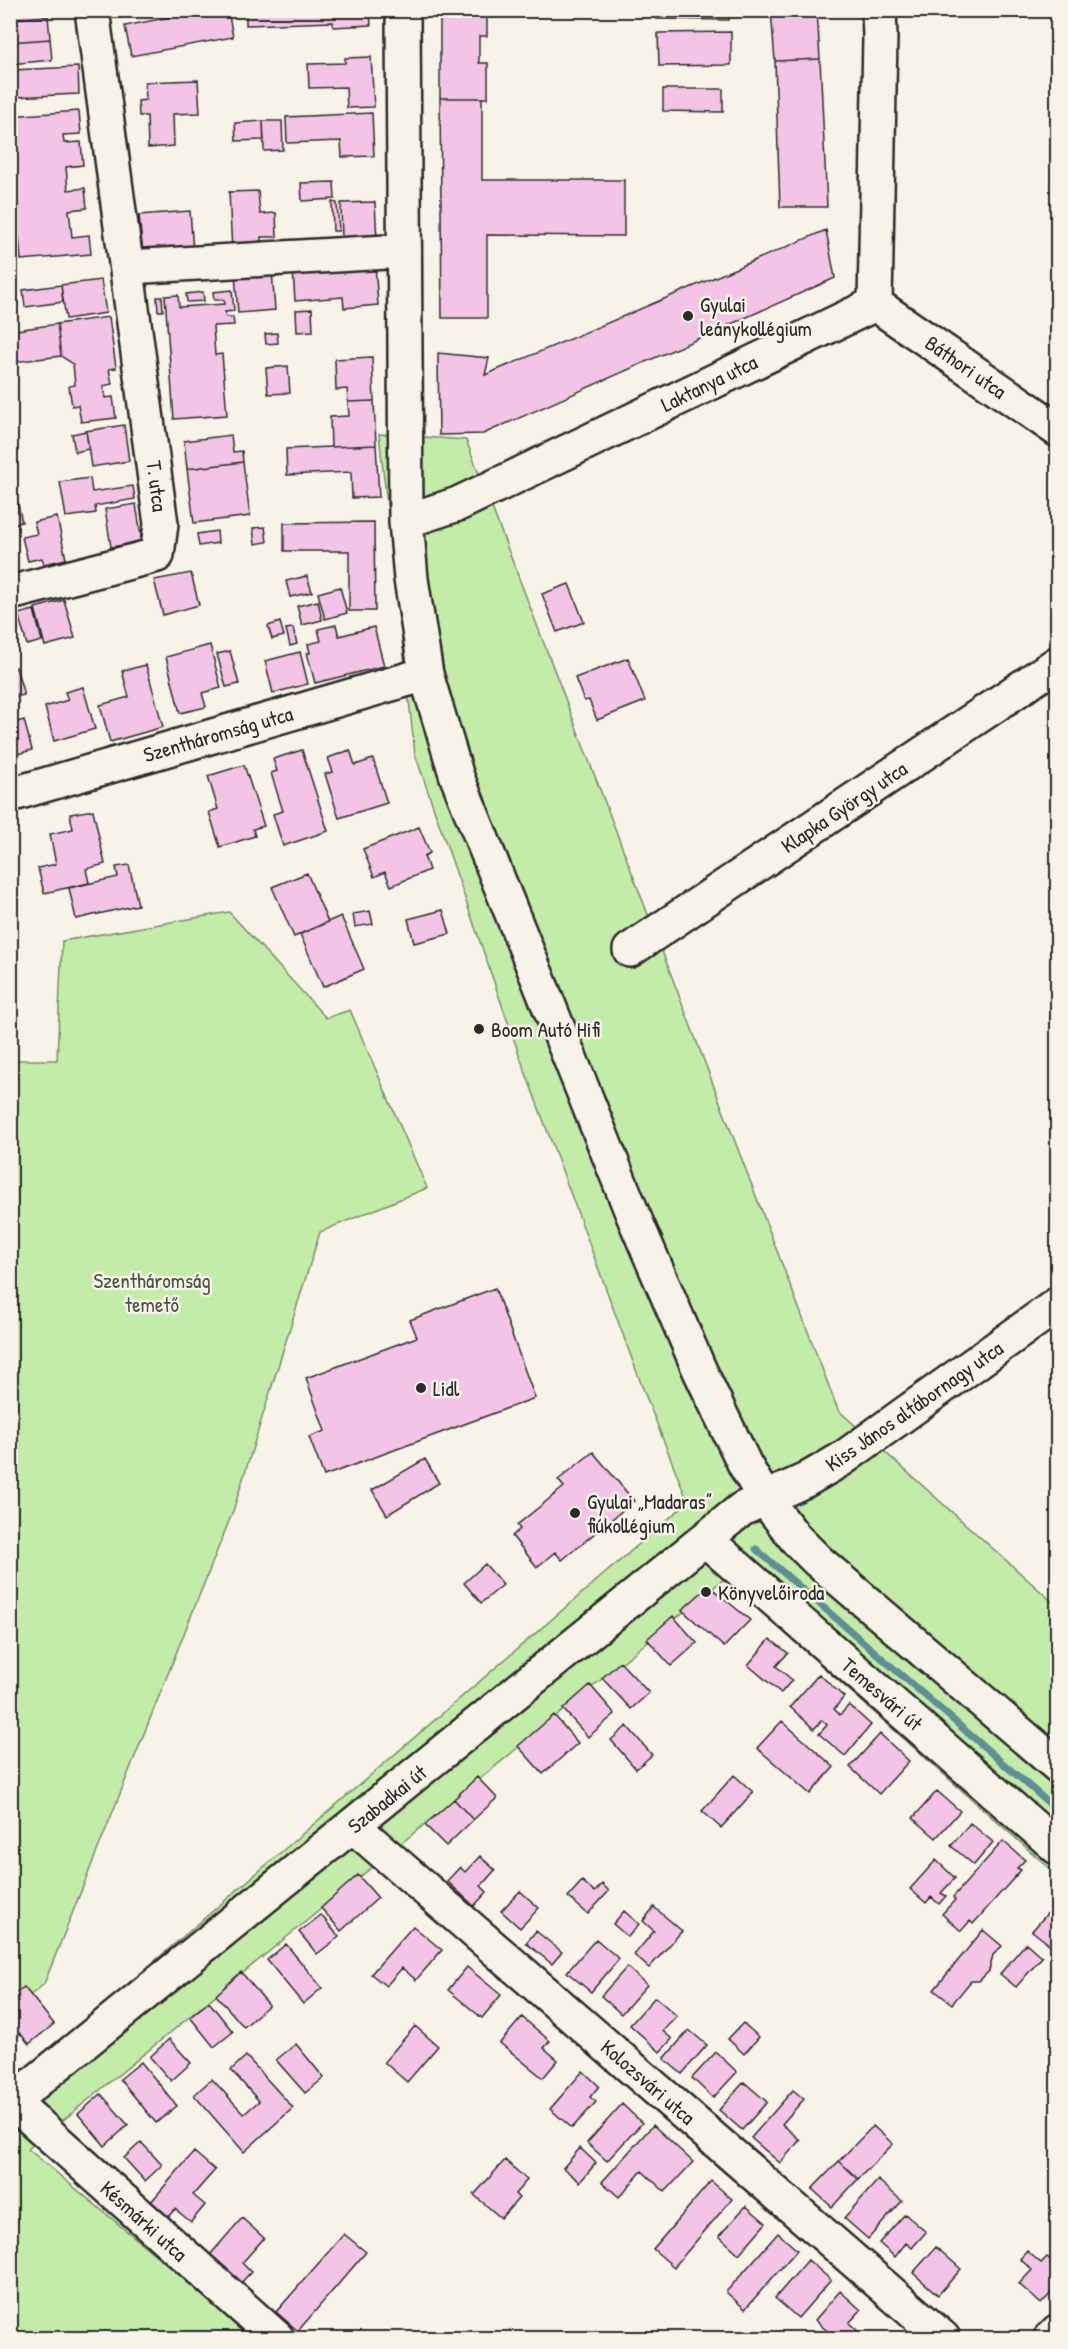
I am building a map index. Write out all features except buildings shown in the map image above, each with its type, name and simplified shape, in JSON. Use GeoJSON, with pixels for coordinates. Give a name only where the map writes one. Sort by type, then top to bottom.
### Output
{"type":"FeatureCollection","features":[{"type":"Feature","properties":{"kind":"street","name":"T. utca"},"geometry":{"type":"LineString","coordinates":[[10,593],[157,555],[162,524],[92,10]]}},
{"type":"Feature","properties":{"kind":"street"},"geometry":{"type":"LineString","coordinates":[[403,10],[406,521],[411,579],[426,674],[456,777],[633,1215],[700,1371],[745,1465],[765,1499],[796,1539],[818,1561],[1058,1766]]}},
{"type":"Feature","properties":{"kind":"street"},"geometry":{"type":"LineString","coordinates":[[875,304],[879,10]]}},
{"type":"Feature","properties":{"kind":"street"},"geometry":{"type":"LineString","coordinates":[[128,267],[404,251]]}},
{"type":"Feature","properties":{"kind":"street","name":"Báthori utca"},"geometry":{"type":"LineString","coordinates":[[875,304],[1058,430]]}},
{"type":"Feature","properties":{"kind":"street","name":"Laktanya utca"},"geometry":{"type":"LineString","coordinates":[[406,521],[458,504],[875,304]]}},
{"type":"Feature","properties":{"kind":"street","name":"Klapka György utca"},"geometry":{"type":"LineString","coordinates":[[630,950],[1058,663]]}},
{"type":"Feature","properties":{"kind":"street","name":"Szentháromság utca"},"geometry":{"type":"LineString","coordinates":[[10,795],[426,674]]}},
{"type":"Feature","properties":{"kind":"street","name":"Kiss János altábornagy utca"},"geometry":{"type":"LineString","coordinates":[[765,1499],[842,1459],[1058,1304]]}},
{"type":"Feature","properties":{"kind":"street","name":"Szabadkai út"},"geometry":{"type":"LineString","coordinates":[[12,2102],[742,1509],[765,1499]]}},
{"type":"Feature","properties":{"kind":"street","name":"Temesvári út"},"geometry":{"type":"LineString","coordinates":[[706,1540],[1058,1848]]}},
{"type":"Feature","properties":{"kind":"street","name":"Kolozsvári utca"},"geometry":{"type":"LineString","coordinates":[[353,1826],[943,2338]]}},
{"type":"Feature","properties":{"kind":"street","name":"Késmárki utca"},"geometry":{"type":"LineString","coordinates":[[12,2102],[277,2338]]}},
{"type":"Feature","properties":{"kind":"street"},"geometry":{"type":"LineString","coordinates":[[1051,2338],[1058,2331]]}},
{"type":"Feature","properties":{"kind":"green space"},"geometry":{"type":"Polygon","coordinates":[[[379,434],[466,440],[838,1410],[1057,1606],[1057,1875],[724,1579],[28,2149],[222,2310],[250,2338],[11,2338],[11,2081],[78,2027],[688,1502],[645,1394],[521,1060],[415,754],[379,434]]]}},
{"type":"Feature","properties":{"kind":"green space","name":"Szentháromság temető"},"geometry":{"type":"Polygon","coordinates":[[[229,912],[326,1018],[350,1010],[427,1188],[320,1232],[233,1511],[44,1984],[11,2011],[11,1060],[57,1060],[62,941],[229,912]]]}},
{"type":"Feature","properties":{"kind":"waterway"},"geometry":{"type":"LineString","coordinates":[[756,1549],[1058,1811]]}},
{"type":"Feature","properties":{"kind":"place","name":"Gyulai leánykollégium"},"geometry":{"type":"Point","coordinates":[688,316]}},
{"type":"Feature","properties":{"kind":"place","name":"Boom Autó Hifi"},"geometry":{"type":"Point","coordinates":[479,1029]}},
{"type":"Feature","properties":{"kind":"place","name":"Lidl"},"geometry":{"type":"Point","coordinates":[421,1388]}},
{"type":"Feature","properties":{"kind":"place","name":"Gyulai „Madaras” fiúkollégium"},"geometry":{"type":"Point","coordinates":[575,1513]}},
{"type":"Feature","properties":{"kind":"place","name":"Könyvelőiroda"},"geometry":{"type":"Point","coordinates":[706,1592]}}]}
